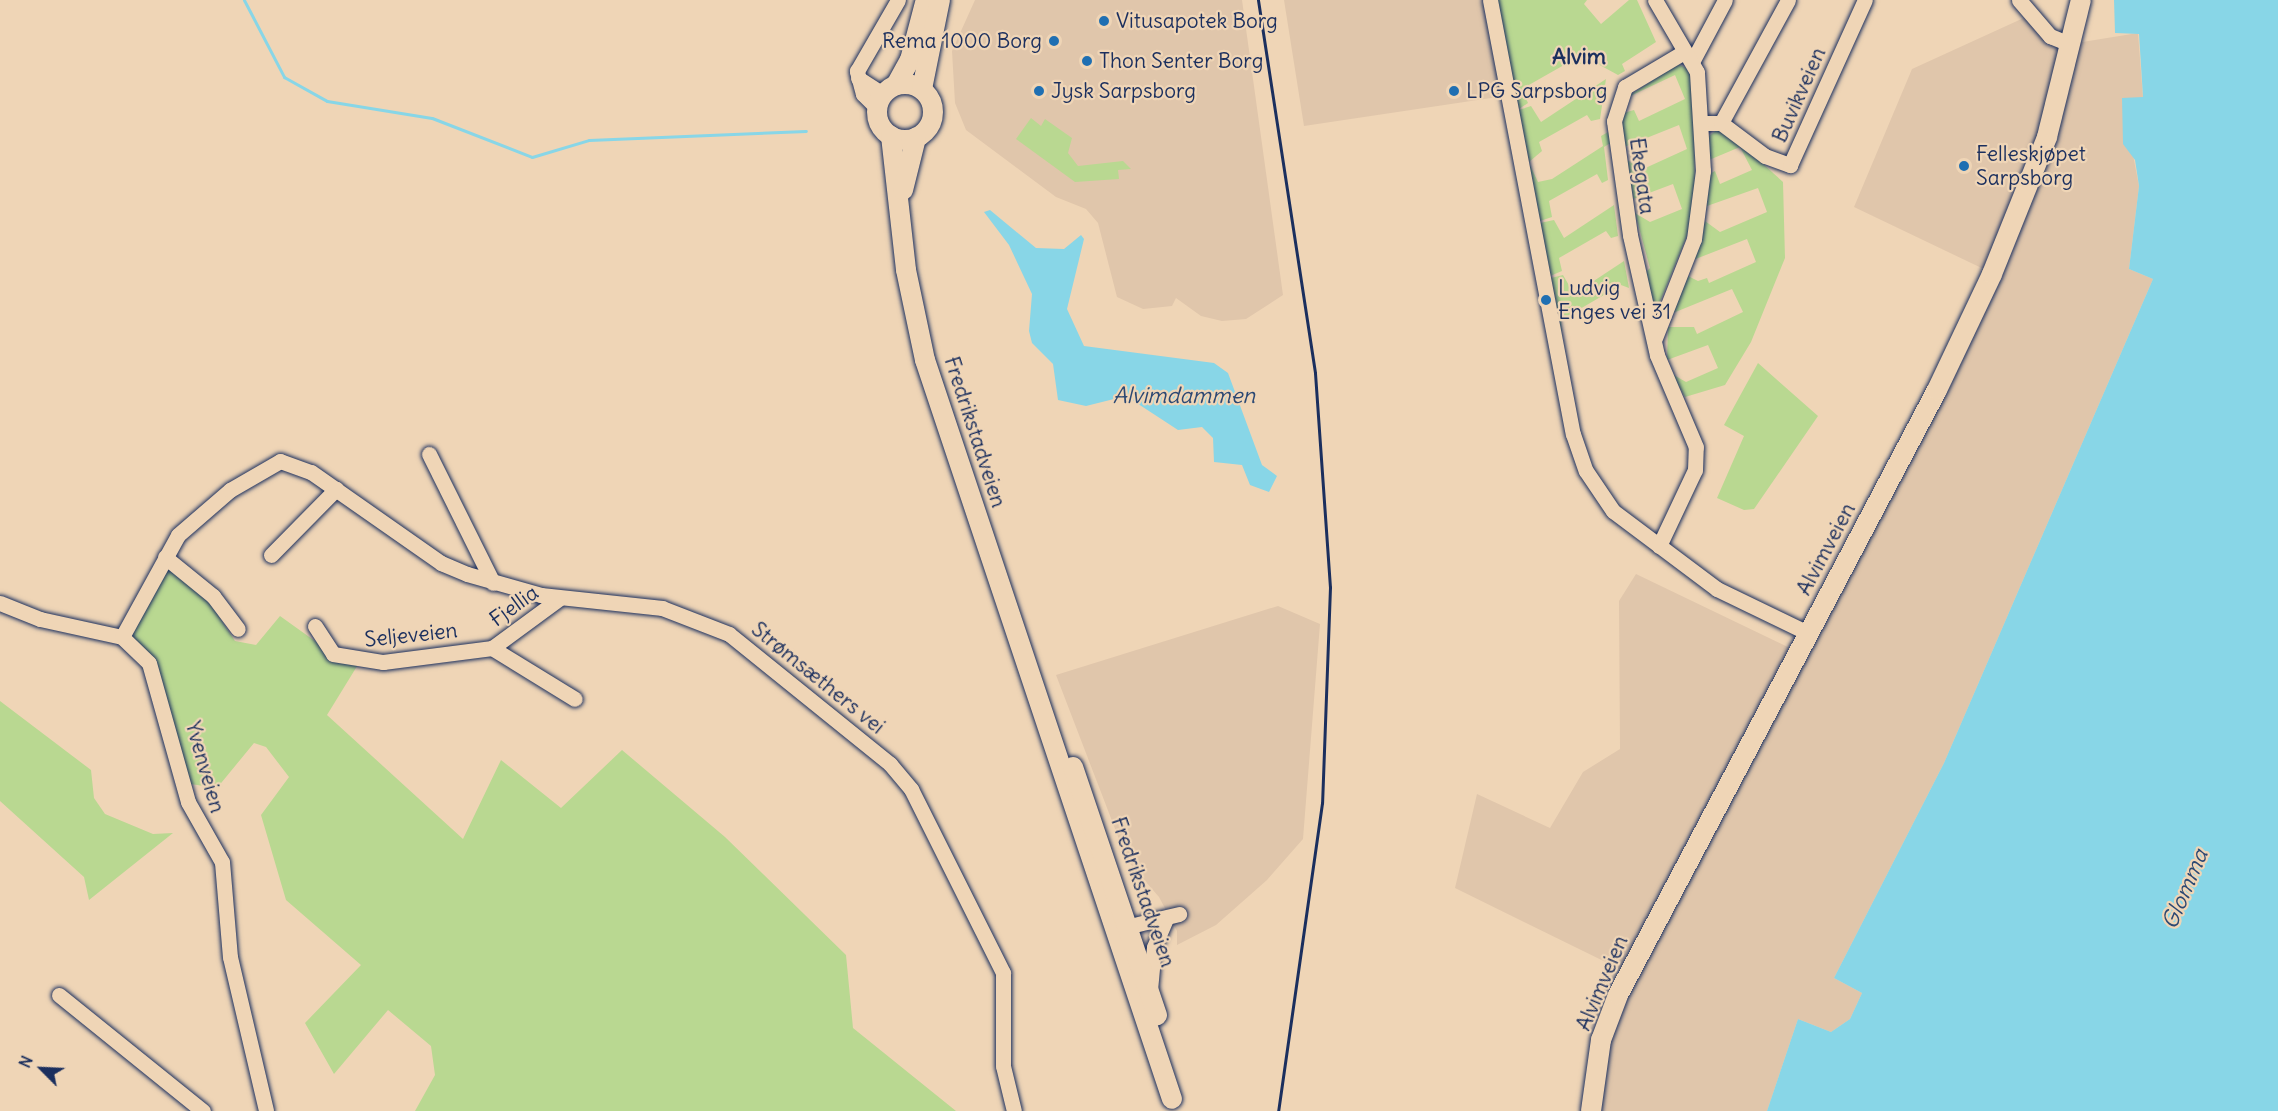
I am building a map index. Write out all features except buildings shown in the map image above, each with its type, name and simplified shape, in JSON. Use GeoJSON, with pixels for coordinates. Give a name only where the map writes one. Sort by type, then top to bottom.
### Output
{"type":"FeatureCollection","features":[{"type":"Feature","properties":{"kind":"main road"},"geometry":{"type":"LineString","coordinates":[[926,0],[910,60],[885,96],[880,124],[891,136],[916,138],[927,130],[933,112],[922,89],[940,0]]}},
{"type":"Feature","properties":{"kind":"main road","name":"Alvimveien"},"geometry":{"type":"LineString","coordinates":[[1591,1111],[1601,1040],[1618,995],[1966,333],[2037,169],[2081,0]]}},
{"type":"Feature","properties":{"kind":"main road"},"geometry":{"type":"LineString","coordinates":[[885,96],[922,89]]}},
{"type":"Feature","properties":{"kind":"main road","name":"Fredrikstadveien"},"geometry":{"type":"LineString","coordinates":[[891,136],[900,198],[906,270],[925,360],[1033,674],[1124,928],[1150,990],[1173,1105]]}},
{"type":"Feature","properties":{"kind":"main road","name":"Fredrikstadveien"},"geometry":{"type":"LineString","coordinates":[[900,198],[916,138]]}},
{"type":"Feature","properties":{"kind":"main road","name":"Fredrikstadveien"},"geometry":{"type":"LineString","coordinates":[[1124,928],[1173,1105]]}},
{"type":"Feature","properties":{"kind":"street"},"geometry":{"type":"LineString","coordinates":[[885,96],[858,78],[863,53],[898,0]]}},
{"type":"Feature","properties":{"kind":"street"},"geometry":{"type":"LineString","coordinates":[[1490,0],[1578,451],[1613,511],[1717,589],[1808,633]]}},
{"type":"Feature","properties":{"kind":"street"},"geometry":{"type":"LineString","coordinates":[[1655,0],[1688,57],[1702,123],[1700,215],[1655,338]]}},
{"type":"Feature","properties":{"kind":"street"},"geometry":{"type":"LineString","coordinates":[[1688,57],[1725,0]]}},
{"type":"Feature","properties":{"kind":"street"},"geometry":{"type":"LineString","coordinates":[[1702,123],[1721,123],[1788,0]]}},
{"type":"Feature","properties":{"kind":"street","name":"Buvikveien"},"geometry":{"type":"LineString","coordinates":[[1721,123],[1765,156],[1790,165],[1865,0]]}},
{"type":"Feature","properties":{"kind":"street"},"geometry":{"type":"LineString","coordinates":[[2019,0],[2050,36],[2070,44]]}},
{"type":"Feature","properties":{"kind":"street","name":"Ekegata"},"geometry":{"type":"LineString","coordinates":[[1659,546],[1696,458],[1655,338],[1630,235],[1614,121],[1625,87],[1688,57]]}},
{"type":"Feature","properties":{"kind":"street"},"geometry":{"type":"LineString","coordinates":[[429,454],[493,583]]}},
{"type":"Feature","properties":{"kind":"street","name":"Strømsæthers vei"},"geometry":{"type":"LineString","coordinates":[[122,637],[165,557],[197,516],[267,466],[288,462],[336,489],[441,563],[493,583],[561,598],[662,608],[729,634],[776,666],[902,777],[1003,973],[1003,1066],[1014,1111]]}},
{"type":"Feature","properties":{"kind":"street"},"geometry":{"type":"LineString","coordinates":[[271,555],[336,489]]}},
{"type":"Feature","properties":{"kind":"street"},"geometry":{"type":"LineString","coordinates":[[165,557],[205,588],[238,629]]}},
{"type":"Feature","properties":{"kind":"street","name":"Fjellia"},"geometry":{"type":"LineString","coordinates":[[492,648],[561,598]]}},
{"type":"Feature","properties":{"kind":"street"},"geometry":{"type":"LineString","coordinates":[[0,603],[40,619],[122,637]]}},
{"type":"Feature","properties":{"kind":"street","name":"Seljeveien"},"geometry":{"type":"LineString","coordinates":[[315,626],[333,654],[359,663],[492,648]]}},
{"type":"Feature","properties":{"kind":"street","name":"Yvenveien"},"geometry":{"type":"LineString","coordinates":[[122,637],[149,663],[158,681],[188,802],[222,862],[230,957],[266,1111]]}},
{"type":"Feature","properties":{"kind":"street"},"geometry":{"type":"LineString","coordinates":[[492,648],[575,699]]}},
{"type":"Feature","properties":{"kind":"street"},"geometry":{"type":"LineString","coordinates":[[1124,928],[1172,917],[1154,947],[1150,990]]}},
{"type":"Feature","properties":{"kind":"street"},"geometry":{"type":"LineString","coordinates":[[58,995],[202,1111]]}},
{"type":"Feature","properties":{"kind":"shaded area"},"geometry":{"type":"Polygon","coordinates":[[[975,0],[1242,0],[1283,295],[1246,319],[1222,321],[1201,316],[1176,298],[1172,306],[1143,309],[1117,297],[1098,223],[1086,209],[1056,197],[966,130],[955,103],[952,51],[975,0]]]}},
{"type":"Feature","properties":{"kind":"shaded area"},"geometry":{"type":"Polygon","coordinates":[[[1284,0],[1490,0],[1511,95],[1304,126],[1284,0]]]}},
{"type":"Feature","properties":{"kind":"shaded area"},"geometry":{"type":"Polygon","coordinates":[[[2028,16],[2070,44],[2138,33],[2143,98],[2122,98],[2139,186],[2129,269],[2153,279],[1944,763],[1834,978],[1862,993],[1850,1019],[1831,1032],[1798,1019],[1767,1111],[1592,1111],[1628,973],[1455,888],[1477,794],[1550,828],[1583,772],[1620,749],[1619,601],[1636,574],[1798,652],[1992,273],[1854,207],[1912,69],[2028,16]]]}},
{"type":"Feature","properties":{"kind":"shaded area"},"geometry":{"type":"Polygon","coordinates":[[[1278,606],[1320,624],[1303,839],[1267,880],[1216,925],[1177,945],[1177,931],[1159,897],[1127,860],[1056,675],[1278,606]]]}},
{"type":"Feature","properties":{"kind":"green space"},"geometry":{"type":"Polygon","coordinates":[[[1496,0],[1587,0],[1584,4],[1601,24],[1629,0],[1637,0],[1656,42],[1622,64],[1625,71],[1618,75],[1596,63],[1564,65],[1522,89],[1528,103],[1519,109],[1496,0]]]}},
{"type":"Feature","properties":{"kind":"green space"},"geometry":{"type":"Polygon","coordinates":[[[1678,64],[1688,69],[1694,90],[1695,216],[1657,309],[1652,308],[1645,273],[1650,268],[1635,213],[1650,222],[1682,209],[1673,184],[1633,199],[1626,159],[1641,170],[1687,149],[1679,125],[1624,147],[1620,114],[1634,110],[1639,121],[1685,99],[1675,75],[1624,99],[1678,64]]]}},
{"type":"Feature","properties":{"kind":"green space"},"geometry":{"type":"Polygon","coordinates":[[[1606,79],[1600,119],[1591,121],[1587,115],[1539,142],[1542,151],[1529,162],[1519,110],[1531,106],[1541,122],[1606,79]]]}},
{"type":"Feature","properties":{"kind":"green space"},"geometry":{"type":"Polygon","coordinates":[[[1031,118],[1041,126],[1045,119],[1072,138],[1068,153],[1078,166],[1123,161],[1131,169],[1118,170],[1119,179],[1075,182],[1016,139],[1031,118]]]}},
{"type":"Feature","properties":{"kind":"green space"},"geometry":{"type":"Polygon","coordinates":[[[1718,129],[1783,182],[1785,258],[1751,342],[1725,385],[1685,397],[1672,374],[1686,382],[1718,368],[1708,345],[1667,360],[1668,327],[1694,327],[1697,334],[1743,312],[1732,289],[1673,313],[1688,276],[1698,281],[1707,278],[1709,283],[1756,262],[1747,239],[1693,260],[1705,221],[1720,232],[1767,212],[1758,188],[1707,206],[1709,174],[1715,171],[1720,184],[1752,170],[1740,147],[1709,160],[1708,137],[1718,129]]]}},
{"type":"Feature","properties":{"kind":"green space"},"geometry":{"type":"Polygon","coordinates":[[[1610,131],[1612,142],[1604,147],[1608,180],[1602,183],[1597,174],[1549,201],[1552,217],[1540,221],[1529,163],[1538,182],[1552,179],[1603,146],[1601,136],[1610,131]]]}},
{"type":"Feature","properties":{"kind":"green space"},"geometry":{"type":"Polygon","coordinates":[[[1614,205],[1618,236],[1611,238],[1606,231],[1559,258],[1562,271],[1550,276],[1540,223],[1554,220],[1564,238],[1614,205]]]}},
{"type":"Feature","properties":{"kind":"green space"},"geometry":{"type":"Polygon","coordinates":[[[1624,261],[1629,288],[1621,285],[1561,320],[1562,334],[1551,278],[1563,275],[1574,294],[1624,261]]]}},
{"type":"Feature","properties":{"kind":"green space"},"geometry":{"type":"Polygon","coordinates":[[[1758,363],[1818,416],[1754,509],[1744,510],[1717,498],[1744,436],[1724,425],[1758,363]]]}},
{"type":"Feature","properties":{"kind":"green space"},"geometry":{"type":"Polygon","coordinates":[[[165,557],[203,592],[235,641],[256,645],[280,616],[333,654],[359,663],[327,715],[463,839],[501,760],[561,808],[622,750],[725,837],[846,955],[853,1028],[956,1111],[415,1111],[435,1075],[431,1046],[388,1010],[334,1074],[305,1023],[361,965],[286,900],[261,815],[289,777],[266,747],[254,743],[217,788],[184,783],[127,625],[165,557]]]}},
{"type":"Feature","properties":{"kind":"green space"},"geometry":{"type":"Polygon","coordinates":[[[0,701],[91,770],[94,798],[105,814],[153,834],[173,833],[89,900],[84,877],[0,801],[0,701]]]}},
{"type":"Feature","properties":{"kind":"water","name":"Glomma"},"geometry":{"type":"Polygon","coordinates":[[[2114,0],[2278,0],[2278,1111],[1767,1111],[1798,1019],[1831,1032],[1850,1019],[1862,993],[1834,978],[1944,763],[2153,279],[2129,269],[2139,186],[2135,160],[2123,144],[2122,98],[2143,97],[2139,34],[2115,33],[2114,0]]]}},
{"type":"Feature","properties":{"kind":"water","name":"Alvimdammen"},"geometry":{"type":"Polygon","coordinates":[[[990,210],[1036,248],[1064,249],[1081,235],[1084,239],[1067,309],[1084,346],[1214,363],[1228,373],[1262,465],[1277,476],[1269,492],[1250,485],[1242,465],[1214,462],[1213,438],[1202,427],[1178,430],[1126,396],[1086,406],[1058,400],[1053,364],[1032,343],[1029,331],[1032,294],[1009,245],[984,212],[990,210]]]}},
{"type":"Feature","properties":{"kind":"waterway"},"geometry":{"type":"LineString","coordinates":[[244,0],[284,77],[327,101],[432,118],[532,157],[589,140],[806,131]]}},
{"type":"Feature","properties":{"kind":"railway"},"geometry":{"type":"LineString","coordinates":[[1258,0],[1315,373],[1330,587],[1322,803],[1278,1111]]}},
{"type":"Feature","properties":{"kind":"place","name":"Vitusapotek Borg"},"geometry":{"type":"Point","coordinates":[1104,21]}},
{"type":"Feature","properties":{"kind":"place","name":"Rema 1000 Borg"},"geometry":{"type":"Point","coordinates":[1054,41]}},
{"type":"Feature","properties":{"kind":"place","name":"Thon Senter Borg"},"geometry":{"type":"Point","coordinates":[1087,61]}},
{"type":"Feature","properties":{"kind":"place","name":"Jysk Sarpsborg"},"geometry":{"type":"Point","coordinates":[1039,91]}},
{"type":"Feature","properties":{"kind":"place","name":"LPG Sarpsborg"},"geometry":{"type":"Point","coordinates":[1454,91]}},
{"type":"Feature","properties":{"kind":"place","name":"Felleskjøpet Sarpsborg"},"geometry":{"type":"Point","coordinates":[1964,166]}},
{"type":"Feature","properties":{"kind":"place","name":"Ludvig Enges vei 31"},"geometry":{"type":"Point","coordinates":[1546,300]}},
{"type":"Feature","properties":{"kind":"district","name":"Alvim"},"geometry":{"type":"Point","coordinates":[1579,57]}}]}
